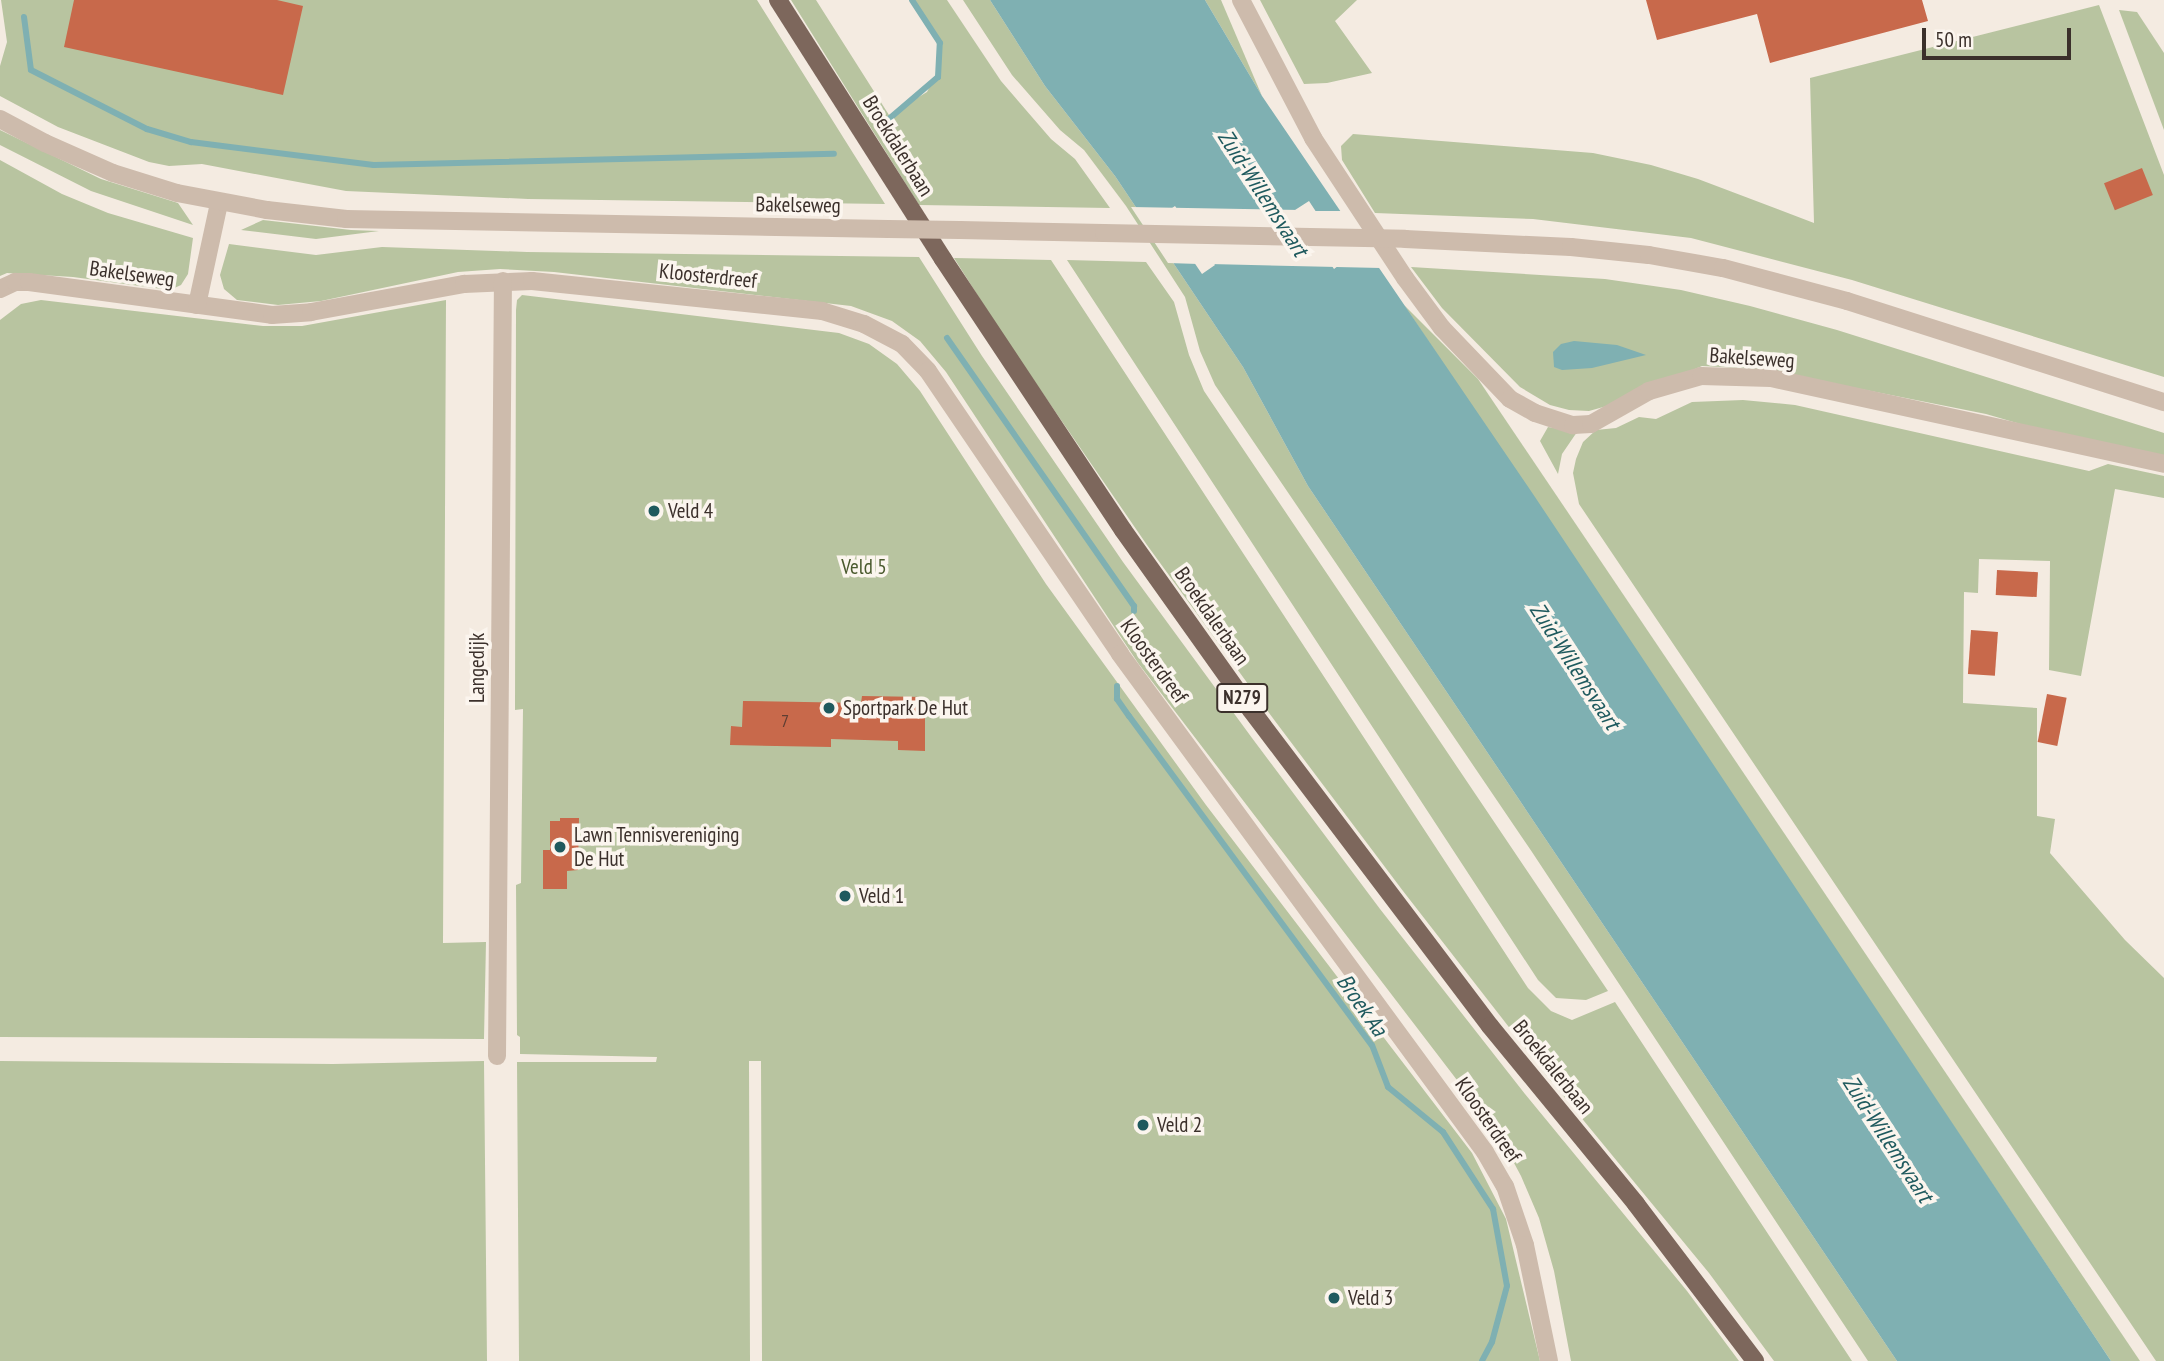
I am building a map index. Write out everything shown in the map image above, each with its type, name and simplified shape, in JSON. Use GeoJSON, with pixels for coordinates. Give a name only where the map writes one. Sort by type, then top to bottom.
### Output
{"type":"FeatureCollection","features":[{"type":"Feature","properties":{"kind":"main road","name":"Broekdalerbaan"},"geometry":{"type":"LineString","coordinates":[[778,0],[950,270],[1123,530],[1251,710],[1490,1026],[1636,1204],[1755,1361]]}},
{"type":"Feature","properties":{"kind":"street","name":"Bakelseweg"},"geometry":{"type":"LineString","coordinates":[[1241,0],[1313,138],[1405,278],[1442,328],[1510,399],[1535,413],[1573,425],[1591,424],[1649,391],[1701,376],[1771,378],[2164,464]]}},
{"type":"Feature","properties":{"kind":"street","name":"Bakelseweg"},"geometry":{"type":"LineString","coordinates":[[0,119],[45,144],[113,173],[219,203],[346,219],[1405,239],[1571,247],[1649,255],[1723,268],[1847,301],[2164,402]]}},
{"type":"Feature","properties":{"kind":"street","name":"Bakelseweg"},"geometry":{"type":"LineString","coordinates":[[0,289],[15,282],[29,282],[197,305],[219,203]]}},
{"type":"Feature","properties":{"kind":"street","name":"Kloosterdreef"},"geometry":{"type":"LineString","coordinates":[[197,305],[292,315],[464,284],[503,281],[562,283],[822,311],[864,324],[902,344],[929,371],[1120,654],[1485,1152],[1505,1186],[1525,1245],[1549,1361]]}},
{"type":"Feature","properties":{"kind":"street","name":"Langedijk"},"geometry":{"type":"LineString","coordinates":[[497,1056],[503,281]]}},
{"type":"Feature","properties":{"kind":"green space"},"geometry":{"type":"Polygon","coordinates":[[[1,0],[757,0],[885,204],[528,199],[346,191],[202,164],[169,166],[149,162],[58,127],[0,96],[0,66],[7,42],[1,0]]]}},
{"type":"Feature","properties":{"kind":"green space"},"geometry":{"type":"Polygon","coordinates":[[[791,0],[816,0],[889,115],[927,92],[940,66],[938,40],[913,0],[947,0],[1001,81],[1051,139],[1075,159],[1110,208],[919,205],[791,0]]]}},
{"type":"Feature","properties":{"kind":"green space"},"geometry":{"type":"Polygon","coordinates":[[[963,0],[990,0],[1045,86],[1115,176],[1243,367],[1308,486],[1897,1361],[1868,1361],[1532,852],[1215,385],[1200,351],[1185,297],[1126,206],[1084,150],[1060,130],[1012,75],[963,0]]]}},
{"type":"Feature","properties":{"kind":"green space"},"geometry":{"type":"Polygon","coordinates":[[[1205,0],[1221,0],[1262,96],[1205,0]]]}},
{"type":"Feature","properties":{"kind":"green space"},"geometry":{"type":"Polygon","coordinates":[[[1260,0],[1357,0],[1335,21],[1372,73],[1327,83],[1304,84],[1260,0]]]}},
{"type":"Feature","properties":{"kind":"green space"},"geometry":{"type":"Polygon","coordinates":[[[2099,5],[2164,175],[2164,377],[1852,280],[1691,238],[1533,219],[1375,213],[1342,160],[1341,146],[1353,134],[1593,153],[1651,165],[1698,179],[1814,223],[1810,78],[2099,5]]]}},
{"type":"Feature","properties":{"kind":"green space"},"geometry":{"type":"Polygon","coordinates":[[[2119,10],[2137,12],[2164,53],[2164,130],[2119,10]]]}},
{"type":"Feature","properties":{"kind":"green space"},"geometry":{"type":"Polygon","coordinates":[[[0,130],[101,179],[178,203],[193,225],[91,191],[0,145],[0,130]]]}},
{"type":"Feature","properties":{"kind":"green space"},"geometry":{"type":"Polygon","coordinates":[[[0,160],[62,194],[108,213],[193,238],[188,274],[181,285],[170,290],[73,277],[7,273],[0,276],[0,160]]]}},
{"type":"Feature","properties":{"kind":"green space"},"geometry":{"type":"Polygon","coordinates":[[[263,220],[379,231],[316,239],[241,230],[263,220]]]}},
{"type":"Feature","properties":{"kind":"green space"},"geometry":{"type":"Polygon","coordinates":[[[229,244],[316,255],[382,247],[527,252],[919,257],[982,356],[1123,562],[1252,738],[1380,909],[1525,1094],[1687,1291],[1739,1361],[1571,1361],[1554,1271],[1539,1218],[1499,1135],[1138,663],[946,372],[920,341],[892,321],[851,306],[554,272],[500,269],[458,272],[321,301],[278,305],[237,300],[224,289],[220,275],[229,244]]]}},
{"type":"Feature","properties":{"kind":"green space"},"geometry":{"type":"Polygon","coordinates":[[[954,258],[1051,260],[1528,988],[1551,1011],[1572,1020],[1615,1002],[1852,1361],[1774,1361],[1709,1273],[1547,1076],[1275,721],[1147,545],[1006,340],[954,258]]]}},
{"type":"Feature","properties":{"kind":"green space"},"geometry":{"type":"Polygon","coordinates":[[[1067,260],[1146,262],[1174,302],[1189,355],[1204,391],[1608,991],[1586,1000],[1556,998],[1538,980],[1067,260]]]}},
{"type":"Feature","properties":{"kind":"green space"},"geometry":{"type":"Polygon","coordinates":[[[1411,267],[1605,279],[1681,290],[1750,306],[1837,330],[2164,433],[2164,457],[2048,432],[1986,414],[1760,369],[1702,366],[1614,404],[1589,411],[1569,410],[1550,405],[1520,387],[1442,308],[1411,267]]]}},
{"type":"Feature","properties":{"kind":"green space","name":"Sportpark De Hut"},"geometry":{"type":"Polygon","coordinates":[[[522,295],[839,333],[869,344],[897,364],[920,391],[1046,584],[1206,805],[1472,1153],[1506,1219],[1540,1361],[762,1361],[761,1061],[749,1061],[750,1361],[519,1361],[517,1062],[656,1062],[657,1057],[520,1054],[520,1037],[517,1035],[516,885],[521,883],[523,709],[515,710],[516,310],[517,300],[522,295]]]}},
{"type":"Feature","properties":{"kind":"green space"},"geometry":{"type":"Polygon","coordinates":[[[41,300],[263,326],[302,326],[446,300],[443,943],[486,942],[484,1039],[0,1037],[0,320],[21,304],[41,300]]]}},
{"type":"Feature","properties":{"kind":"green space"},"geometry":{"type":"Polygon","coordinates":[[[1404,305],[1478,379],[2140,1361],[2111,1361],[1404,305]]]}},
{"type":"Feature","properties":{"kind":"green space"},"geometry":{"type":"Polygon","coordinates":[[[1743,400],[1795,405],[2089,471],[2108,464],[2164,476],[2164,498],[2115,489],[2081,676],[2049,670],[2050,561],[1979,559],[1978,593],[1964,592],[1963,703],[2037,708],[2037,816],[2055,819],[2050,853],[2125,940],[2164,978],[2164,1361],[2156,1361],[1579,504],[1573,473],[1576,459],[1583,442],[1596,430],[1616,428],[1639,417],[1656,419],[1692,402],[1743,400]]]}},
{"type":"Feature","properties":{"kind":"green space"},"geometry":{"type":"Polygon","coordinates":[[[1548,427],[1577,432],[1562,454],[1558,474],[1540,441],[1548,427]]]}},
{"type":"Feature","properties":{"kind":"green space"},"geometry":{"type":"Polygon","coordinates":[[[0,1061],[333,1064],[484,1061],[487,1361],[0,1361],[0,1061]]]}},
{"type":"Feature","properties":{"kind":"water","name":"Zuid-Willemsvaart"},"geometry":{"type":"Polygon","coordinates":[[[990,0],[1205,0],[1262,96],[1535,497],[2111,1361],[1897,1361],[1308,486],[1243,367],[1115,176],[1045,86],[990,0]],[[1309,201],[1295,210],[1334,269],[1347,259],[1309,201]],[[1175,206],[1162,215],[1202,274],[1215,265],[1175,206]]]}},
{"type":"Feature","properties":{"kind":"water"},"geometry":{"type":"Polygon","coordinates":[[[1574,341],[1617,345],[1646,355],[1592,368],[1562,370],[1554,367],[1553,352],[1561,344],[1574,341]]]}},
{"type":"Feature","properties":{"kind":"pier"},"geometry":{"type":"Polygon","coordinates":[[[1131,207],[1300,210],[1334,264],[1343,259],[1312,211],[1347,211],[1381,268],[1210,264],[1175,211],[1167,216],[1199,264],[1168,263],[1131,207]]]}},
{"type":"Feature","properties":{"kind":"building"},"geometry":{"type":"Polygon","coordinates":[[[74,0],[277,0],[303,6],[283,95],[64,47],[74,0]]]}},
{"type":"Feature","properties":{"kind":"building"},"geometry":{"type":"Polygon","coordinates":[[[1646,0],[1922,0],[1928,21],[1770,63],[1757,14],[1657,40],[1646,0]]]}},
{"type":"Feature","properties":{"kind":"building"},"geometry":{"type":"Polygon","coordinates":[[[2142,168],[2153,195],[2115,210],[2104,183],[2142,168]]]}},
{"type":"Feature","properties":{"kind":"building"},"geometry":{"type":"Polygon","coordinates":[[[1997,570],[2038,572],[2037,597],[1996,595],[1997,570]]]}},
{"type":"Feature","properties":{"kind":"building"},"geometry":{"type":"Polygon","coordinates":[[[1971,630],[1998,632],[1995,676],[1968,674],[1971,630]]]}},
{"type":"Feature","properties":{"kind":"building"},"geometry":{"type":"Polygon","coordinates":[[[2047,694],[2067,698],[2057,746],[2038,742],[2047,694]]]}},
{"type":"Feature","properties":{"kind":"building"},"geometry":{"type":"Polygon","coordinates":[[[862,696],[925,697],[925,751],[898,750],[898,741],[831,739],[831,747],[730,745],[731,726],[742,727],[743,701],[861,703],[862,696]]]}},
{"type":"Feature","properties":{"kind":"building"},"geometry":{"type":"Polygon","coordinates":[[[560,818],[579,818],[578,870],[567,871],[567,889],[543,889],[543,850],[550,850],[550,821],[560,821],[560,818]]]}},
{"type":"Feature","properties":{"kind":"waterway"},"geometry":{"type":"LineString","coordinates":[[890,118],[938,77],[940,43],[912,0]]}},
{"type":"Feature","properties":{"kind":"waterway"},"geometry":{"type":"LineString","coordinates":[[24,17],[31,70],[147,129],[191,142],[374,165],[834,154]]}},
{"type":"Feature","properties":{"kind":"waterway"},"geometry":{"type":"LineString","coordinates":[[947,338],[1134,606],[1134,611]]}},
{"type":"Feature","properties":{"kind":"waterway","name":"Broek Aa"},"geometry":{"type":"LineString","coordinates":[[1117,686],[1117,699],[1129,716],[1372,1045],[1388,1087],[1443,1132],[1493,1209],[1507,1286],[1492,1342],[1482,1361]]}},
{"type":"Feature","properties":{"kind":"place","name":"Veld 4"},"geometry":{"type":"Point","coordinates":[654,511]}},
{"type":"Feature","properties":{"kind":"place","name":"Sportpark De Hut"},"geometry":{"type":"Point","coordinates":[829,708]}},
{"type":"Feature","properties":{"kind":"place","name":"Lawn Tennisvereniging De Hut"},"geometry":{"type":"Point","coordinates":[560,847]}},
{"type":"Feature","properties":{"kind":"place","name":"Veld 1"},"geometry":{"type":"Point","coordinates":[845,896]}},
{"type":"Feature","properties":{"kind":"place","name":"Veld 2"},"geometry":{"type":"Point","coordinates":[1143,1125]}},
{"type":"Feature","properties":{"kind":"place","name":"Veld 3"},"geometry":{"type":"Point","coordinates":[1334,1298]}},
{"type":"Feature","properties":{"kind":"park label","name":"Veld 5"},"geometry":{"type":"Point","coordinates":[864,567]}}]}
